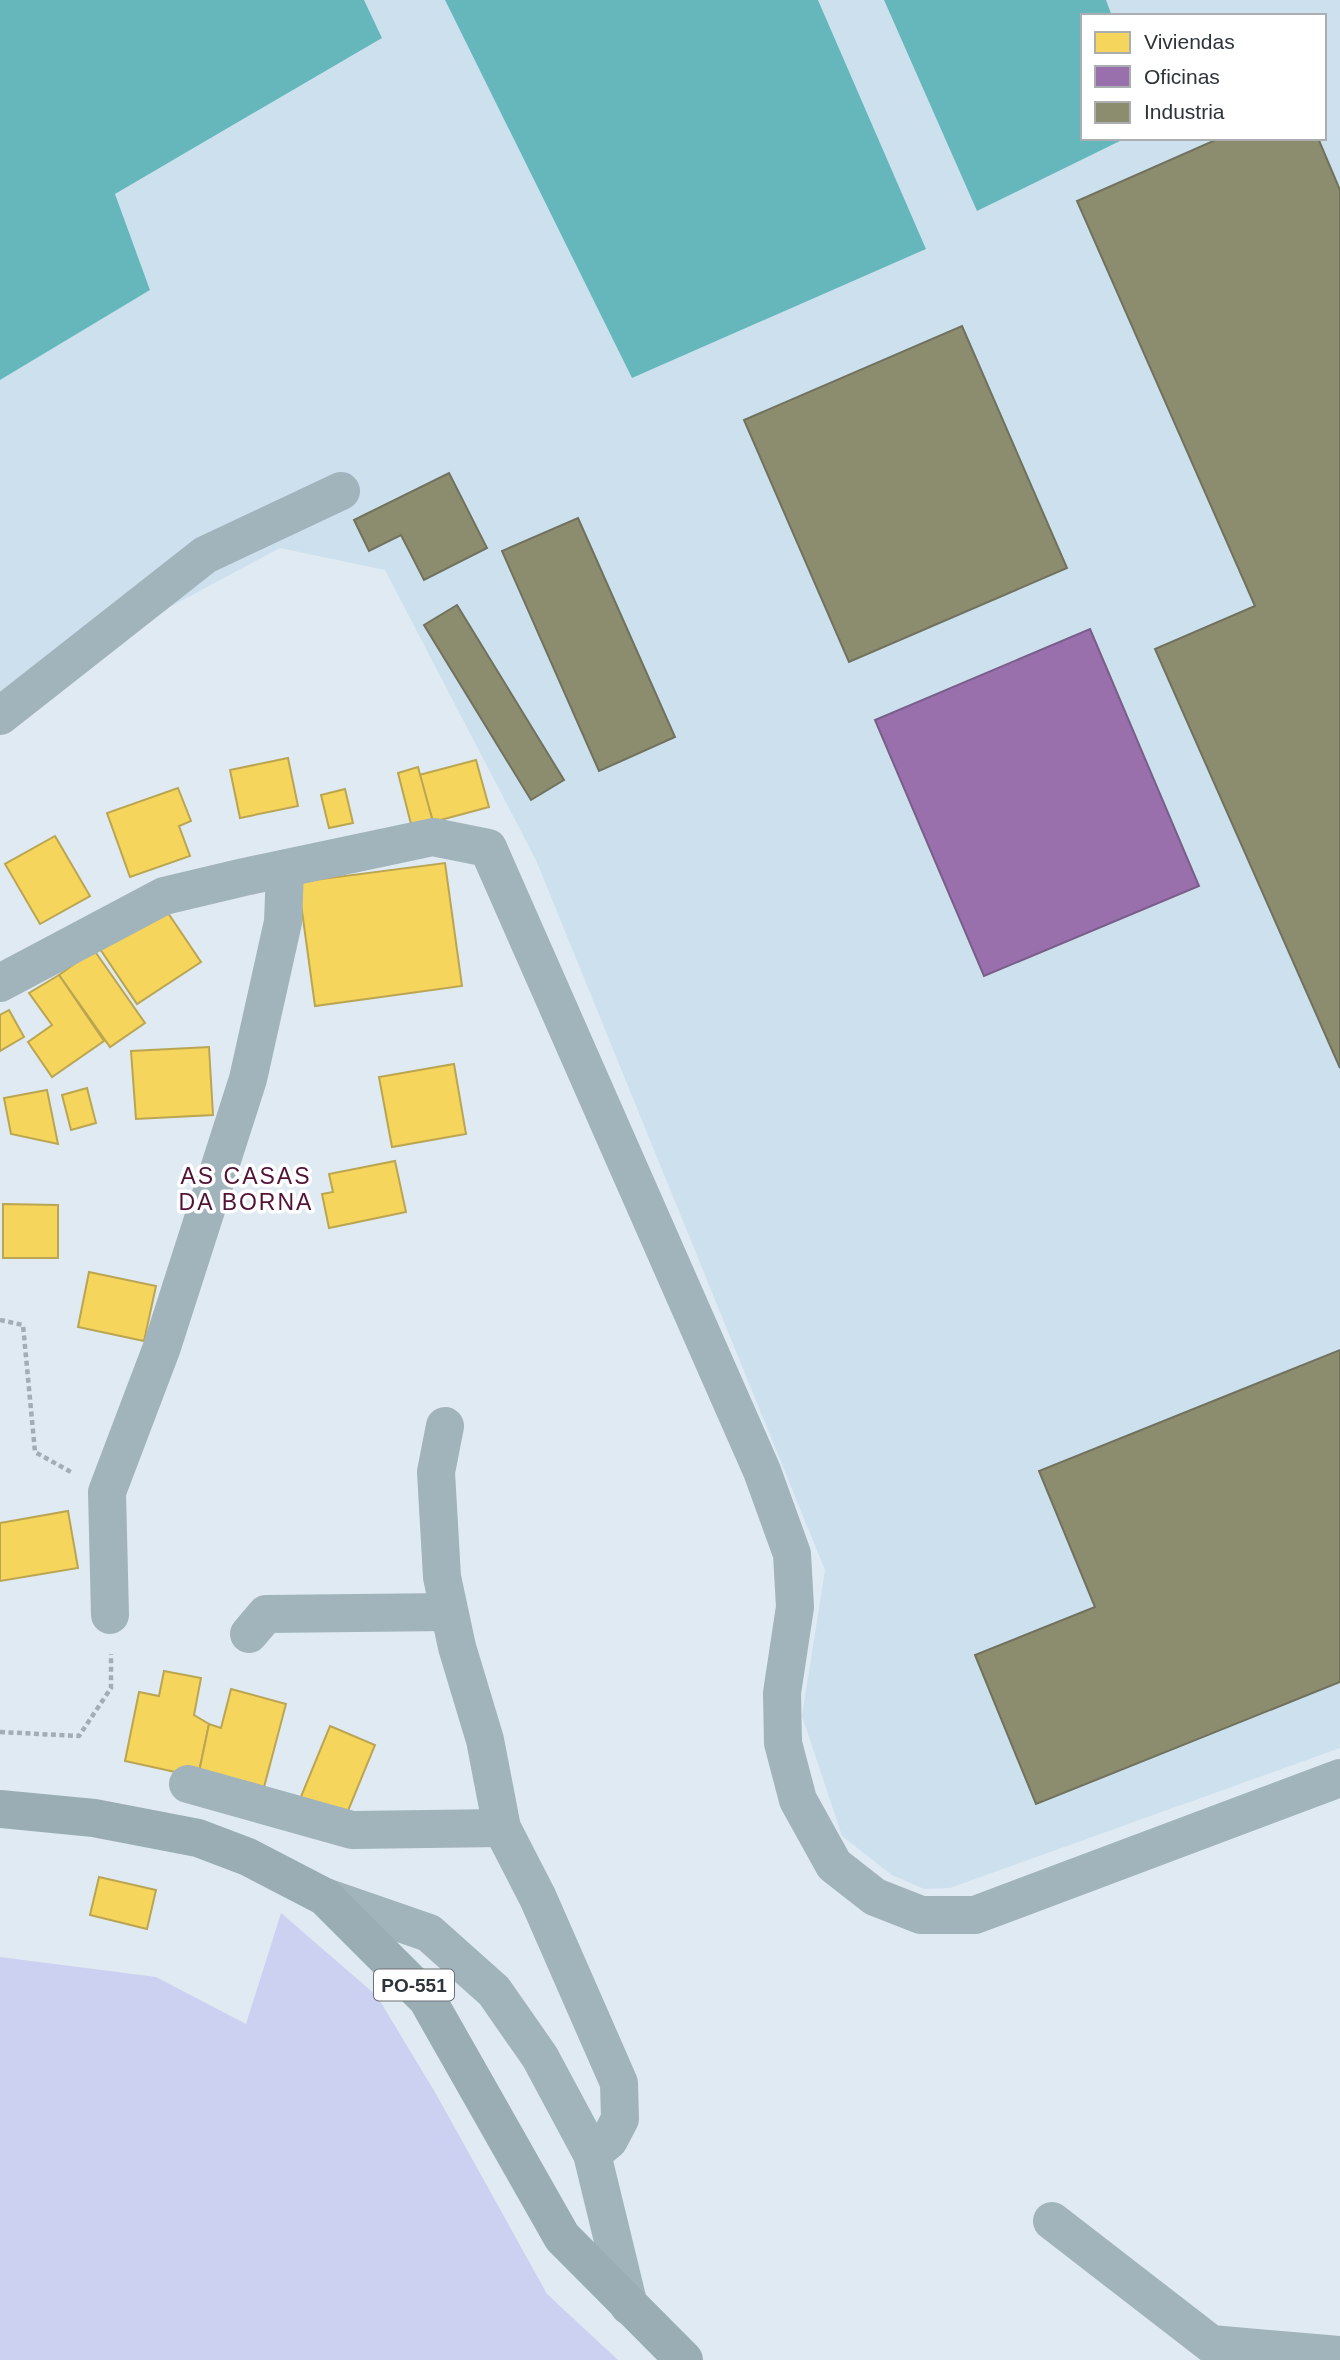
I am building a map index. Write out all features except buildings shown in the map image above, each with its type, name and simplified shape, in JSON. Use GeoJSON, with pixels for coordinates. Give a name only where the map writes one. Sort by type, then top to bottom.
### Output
{"type":"FeatureCollection","features":[{"type":"Feature","properties":{"kind":"main road","name":"PO-551"},"geometry":{"type":"LineString","coordinates":[[0,1809],[94,1818],[198,1838],[248,1857],[326,1897],[427,1998],[562,2237],[684,2360]]}},
{"type":"Feature","properties":{"kind":"street"},"geometry":{"type":"LineString","coordinates":[[0,716],[205,555],[341,491]]}},
{"type":"Feature","properties":{"kind":"street"},"geometry":{"type":"LineString","coordinates":[[0,983],[164,897],[244,877],[433,837],[488,848],[762,1471],[792,1554],[795,1607],[782,1693],[783,1743],[798,1800],[834,1865],[875,1897],[920,1914],[975,1915],[1340,1778]]}},
{"type":"Feature","properties":{"kind":"street"},"geometry":{"type":"LineString","coordinates":[[110,1615],[107,1492],[162,1348],[248,1079],[284,922],[285,870]]}},
{"type":"Feature","properties":{"kind":"street"},"geometry":{"type":"LineString","coordinates":[[445,1426],[436,1472],[442,1577],[457,1647],[485,1740],[502,1828],[538,1898],[619,2084],[620,2119],[609,2140],[592,2154]]}},
{"type":"Feature","properties":{"kind":"street"},"geometry":{"type":"LineString","coordinates":[[249,1634],[266,1614],[449,1612]]}},
{"type":"Feature","properties":{"kind":"street"},"geometry":{"type":"LineString","coordinates":[[188,1784],[352,1830],[502,1828]]}},
{"type":"Feature","properties":{"kind":"street"},"geometry":{"type":"LineString","coordinates":[[326,1897],[429,1933],[494,1991],[540,2057],[592,2154],[629,2306]]}},
{"type":"Feature","properties":{"kind":"street"},"geometry":{"type":"LineString","coordinates":[[1052,2221],[1211,2344],[1340,2355]]}},
{"type":"Feature","properties":{"kind":"path"},"geometry":{"type":"LineString","coordinates":[[0,1320],[23,1325],[35,1452],[107,1492]]}},
{"type":"Feature","properties":{"kind":"path"},"geometry":{"type":"LineString","coordinates":[[0,1732],[79,1736],[111,1688],[110,1615]]}},
{"type":"Feature","properties":{"kind":"shaded area"},"geometry":{"type":"Polygon","coordinates":[[[0,0],[364,0],[382,38],[115,194],[150,290],[0,380],[0,0]]]}},
{"type":"Feature","properties":{"kind":"shaded area"},"geometry":{"type":"Polygon","coordinates":[[[364,0],[445,0],[632,378],[926,249],[818,0],[884,0],[977,211],[1122,140],[1326,140],[1326,14],[1111,14],[1106,0],[1340,0],[1340,1748],[950,1888],[924,1889],[892,1875],[842,1836],[802,1716],[825,1570],[536,860],[385,570],[280,548],[0,698],[0,380],[150,290],[115,194],[382,38],[364,0]]]}},
{"type":"Feature","properties":{"kind":"shaded area"},"geometry":{"type":"Polygon","coordinates":[[[445,0],[818,0],[926,249],[632,378],[445,0]]]}},
{"type":"Feature","properties":{"kind":"shaded area"},"geometry":{"type":"Polygon","coordinates":[[[884,0],[1106,0],[1111,14],[1081,14],[1081,140],[1122,140],[977,211],[884,0]]]}},
{"type":"Feature","properties":{"kind":"shaded area"},"geometry":{"type":"Polygon","coordinates":[[[281,1913],[377,1996],[436,2094],[547,2294],[618,2360],[0,2360],[0,1957],[156,1977],[246,2024],[281,1913]]]}},
{"type":"Feature","properties":{"kind":"district","name":"AS CASAS DA BORNA"},"geometry":{"type":"Point","coordinates":[246,1189]}}]}
